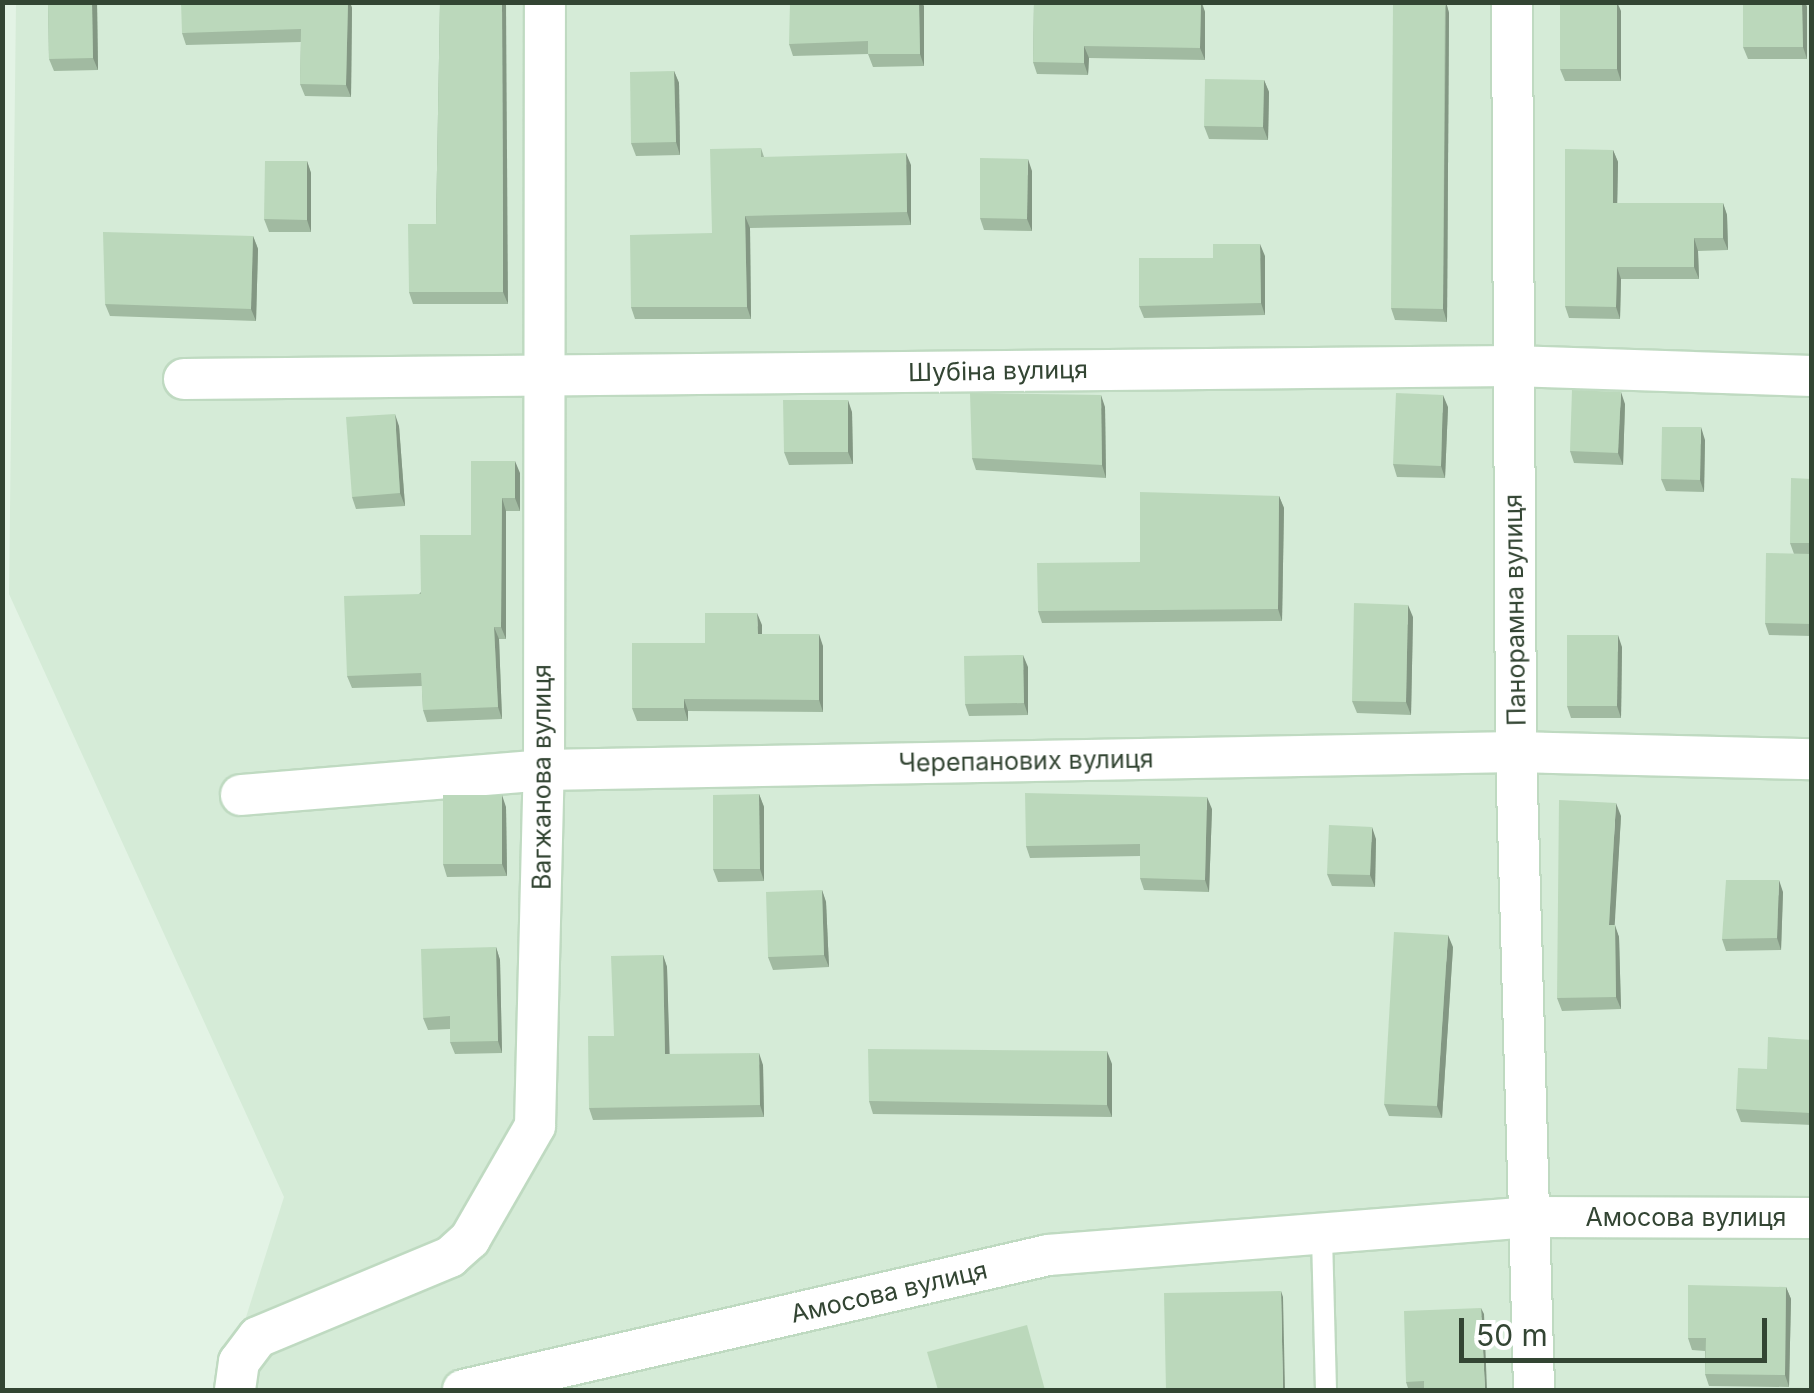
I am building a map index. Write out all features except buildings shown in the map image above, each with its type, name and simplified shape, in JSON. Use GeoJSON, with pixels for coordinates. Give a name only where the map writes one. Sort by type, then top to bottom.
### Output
{"type":"FeatureCollection","features":[{"type":"Feature","properties":{"kind":"street","name":"Вагжанова вулиця"},"geometry":{"type":"LineString","coordinates":[[236,1390],[240,1362],[258,1337],[349,1303],[460,1248],[535,1126],[544,770],[541,375],[546,2]]}},
{"type":"Feature","properties":{"kind":"street","name":"Панорамна вулиця"},"geometry":{"type":"LineString","coordinates":[[1512,2],[1516,752],[1526,1217],[1534,1390]]}},
{"type":"Feature","properties":{"kind":"street","name":"Шубіна вулиця"},"geometry":{"type":"LineString","coordinates":[[184,380],[1512,366],[1812,376]]}},
{"type":"Feature","properties":{"kind":"street","name":"Черепанових вулиця"},"geometry":{"type":"LineString","coordinates":[[241,795],[544,770],[1516,752],[1812,759]]}},
{"type":"Feature","properties":{"kind":"street","name":"Амосова вулиця"},"geometry":{"type":"LineString","coordinates":[[463,1390],[1048,1255],[1322,1237],[1526,1217],[1812,1218]]}},
{"type":"Feature","properties":{"kind":"lane"},"geometry":{"type":"LineString","coordinates":[[1322,1237],[1326,1390]]}},
{"type":"Feature","properties":{"kind":"shaded area"},"geometry":{"type":"Polygon","coordinates":[[[16,3],[1811,3],[1811,1390],[223,1390],[284,1197],[9,594],[16,3]]]}}]}
